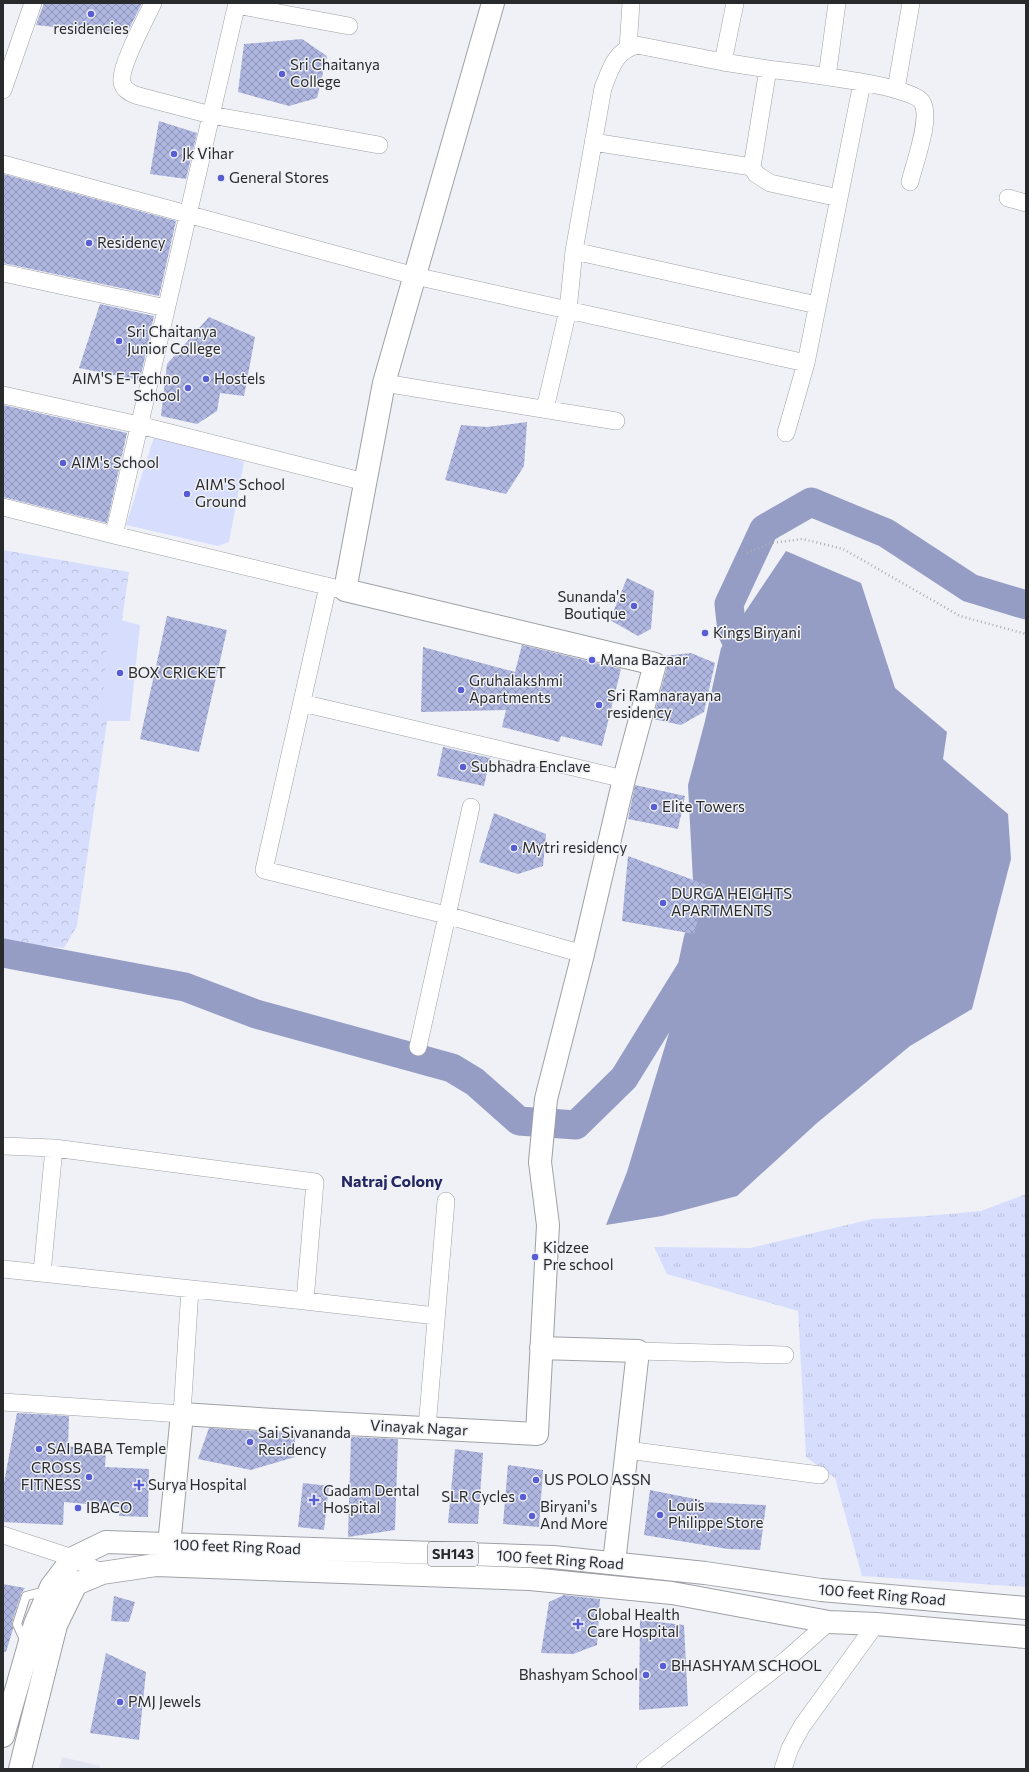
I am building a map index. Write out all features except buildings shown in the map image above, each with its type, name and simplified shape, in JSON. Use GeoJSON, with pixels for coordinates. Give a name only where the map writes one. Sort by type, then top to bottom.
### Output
{"type":"FeatureCollection","features":[{"type":"Feature","properties":{"kind":"street"},"geometry":{"type":"LineString","coordinates":[[3,90],[33,3]]}},
{"type":"Feature","properties":{"kind":"street"},"geometry":{"type":"LineString","coordinates":[[153,3],[126,62],[122,76],[123,87],[135,95],[211,115],[380,145]]}},
{"type":"Feature","properties":{"kind":"street"},"geometry":{"type":"LineString","coordinates":[[493,3],[384,383],[365,482],[302,703],[264,870],[446,915],[583,954]]}},
{"type":"Feature","properties":{"kind":"street"},"geometry":{"type":"LineString","coordinates":[[628,48],[631,3]]}},
{"type":"Feature","properties":{"kind":"street"},"geometry":{"type":"LineString","coordinates":[[723,62],[735,3]]}},
{"type":"Feature","properties":{"kind":"street"},"geometry":{"type":"LineString","coordinates":[[827,77],[837,3]]}},
{"type":"Feature","properties":{"kind":"street"},"geometry":{"type":"LineString","coordinates":[[896,89],[912,3]]}},
{"type":"Feature","properties":{"kind":"street"},"geometry":{"type":"LineString","coordinates":[[114,535],[237,4],[349,26]]}},
{"type":"Feature","properties":{"kind":"street"},"geometry":{"type":"LineString","coordinates":[[545,409],[568,310],[574,251],[603,88],[612,66],[621,52],[638,45],[650,46],[723,62],[827,77],[896,89],[914,95],[922,102],[925,113],[924,128],[910,182]]}},
{"type":"Feature","properties":{"kind":"street"},"geometry":{"type":"LineString","coordinates":[[768,69],[752,166],[756,174],[770,183],[839,198]]}},
{"type":"Feature","properties":{"kind":"street"},"geometry":{"type":"LineString","coordinates":[[786,433],[806,363],[862,83]]}},
{"type":"Feature","properties":{"kind":"street"},"geometry":{"type":"LineString","coordinates":[[593,142],[752,166]]}},
{"type":"Feature","properties":{"kind":"street"},"geometry":{"type":"LineString","coordinates":[[3,164],[415,276],[806,363]]}},
{"type":"Feature","properties":{"kind":"street"},"geometry":{"type":"LineString","coordinates":[[1008,198],[1026,203]]}},
{"type":"Feature","properties":{"kind":"street"},"geometry":{"type":"LineString","coordinates":[[574,251],[817,305]]}},
{"type":"Feature","properties":{"kind":"street"},"geometry":{"type":"LineString","coordinates":[[3,273],[166,308]]}},
{"type":"Feature","properties":{"kind":"street"},"geometry":{"type":"LineString","coordinates":[[384,383],[616,421]]}},
{"type":"Feature","properties":{"kind":"street"},"geometry":{"type":"LineString","coordinates":[[3,395],[139,425],[365,482]]}},
{"type":"Feature","properties":{"kind":"street"},"geometry":{"type":"LineString","coordinates":[[3,507],[114,535],[655,664],[624,779],[583,954],[546,1098],[540,1162],[548,1225],[542,1348],[785,1355]]}},
{"type":"Feature","properties":{"kind":"street"},"geometry":{"type":"LineString","coordinates":[[302,703],[624,779]]}},
{"type":"Feature","properties":{"kind":"street"},"geometry":{"type":"LineString","coordinates":[[418,1047],[471,807]]}},
{"type":"Feature","properties":{"kind":"street"},"geometry":{"type":"LineString","coordinates":[[3,1146],[54,1148],[315,1182],[305,1301]]}},
{"type":"Feature","properties":{"kind":"street"},"geometry":{"type":"LineString","coordinates":[[42,1273],[54,1148]]}},
{"type":"Feature","properties":{"kind":"street"},"geometry":{"type":"LineString","coordinates":[[426,1428],[446,1201]]}},
{"type":"Feature","properties":{"kind":"street"},"geometry":{"type":"LineString","coordinates":[[3,1269],[436,1316]]}},
{"type":"Feature","properties":{"kind":"street"},"geometry":{"type":"LineString","coordinates":[[170,1545],[182,1414],[190,1289]]}},
{"type":"Feature","properties":{"kind":"street","name":"Vinayak Nagar"},"geometry":{"type":"LineString","coordinates":[[182,1414],[537,1434],[542,1348]]}},
{"type":"Feature","properties":{"kind":"street"},"geometry":{"type":"LineString","coordinates":[[612,1587],[638,1351]]}},
{"type":"Feature","properties":{"kind":"street"},"geometry":{"type":"LineString","coordinates":[[3,1402],[182,1414]]}},
{"type":"Feature","properties":{"kind":"street"},"geometry":{"type":"LineString","coordinates":[[627,1450],[820,1475]]}},
{"type":"Feature","properties":{"kind":"street"},"geometry":{"type":"LineString","coordinates":[[3,1536],[73,1558],[102,1573]]}},
{"type":"Feature","properties":{"kind":"street","name":"100 feet Ring Road"},"geometry":{"type":"LineString","coordinates":[[3,1736],[35,1624],[49,1590],[73,1558],[106,1542],[553,1557],[705,1573],[821,1590],[1026,1608]]}},
{"type":"Feature","properties":{"kind":"street","name":"100 feet Ring Road"},"geometry":{"type":"LineString","coordinates":[[20,1769],[56,1625],[76,1584],[102,1573],[156,1565],[530,1579],[672,1593],[829,1622],[876,1624],[1026,1637]]}},
{"type":"Feature","properties":{"kind":"street"},"geometry":{"type":"LineString","coordinates":[[645,1769],[786,1660],[829,1622]]}},
{"type":"Feature","properties":{"kind":"street"},"geometry":{"type":"LineString","coordinates":[[783,1769],[790,1748],[802,1726],[876,1624]]}},
{"type":"Feature","properties":{"kind":"path"},"geometry":{"type":"LineString","coordinates":[[747,553],[771,543],[803,539],[843,548],[960,616],[1026,634]]}},
{"type":"Feature","properties":{"kind":"shaded area"},"geometry":{"type":"Polygon","coordinates":[[[786,551],[861,583],[895,688],[947,732],[943,759],[1008,814],[1011,859],[972,1009],[910,1046],[817,1123],[737,1196],[662,1216],[606,1225],[627,1172],[688,970],[693,881],[688,785],[705,721],[721,648],[786,551]]]}},
{"type":"Feature","properties":{"kind":"shaded area"},"geometry":{"type":"Polygon","coordinates":[[[62,1757],[100,1766],[100,1769],[59,1769],[62,1757]]]}},
{"type":"Feature","properties":{"kind":"green space","name":"AIM'S School Ground"},"geometry":{"type":"Polygon","coordinates":[[[154,437],[204,448],[244,462],[229,542],[218,546],[126,525],[154,437]]]}},
{"type":"Feature","properties":{"kind":"green space"},"geometry":{"type":"Polygon","coordinates":[[[3,550],[129,572],[77,926],[64,948],[3,941],[3,550]]]}},
{"type":"Feature","properties":{"kind":"green space","name":"BOX CRICKET"},"geometry":{"type":"Polygon","coordinates":[[[109,617],[140,625],[130,721],[101,721],[109,617]]]}},
{"type":"Feature","properties":{"kind":"green space"},"geometry":{"type":"Polygon","coordinates":[[[1026,1194],[1026,1587],[862,1576],[835,1478],[806,1457],[798,1311],[667,1274],[654,1247],[750,1248],[872,1219],[981,1211],[1026,1194]]]}},
{"type":"Feature","properties":{"kind":"waterway"},"geometry":{"type":"LineString","coordinates":[[749,667],[732,632],[729,604],[764,529],[811,502],[886,533],[970,588],[1026,605]]}},
{"type":"Feature","properties":{"kind":"waterway"},"geometry":{"type":"LineString","coordinates":[[3,953],[185,987],[256,1014],[452,1068],[475,1082],[519,1121],[576,1125],[624,1078],[692,968],[698,940]]}},
{"type":"Feature","properties":{"kind":"place","name":"residencies"},"geometry":{"type":"Point","coordinates":[91,14]}},
{"type":"Feature","properties":{"kind":"place","name":"Sri Chaitanya College"},"geometry":{"type":"Point","coordinates":[282,74]}},
{"type":"Feature","properties":{"kind":"place","name":"Jk Vihar"},"geometry":{"type":"Point","coordinates":[174,154]}},
{"type":"Feature","properties":{"kind":"place","name":"General Stores"},"geometry":{"type":"Point","coordinates":[221,178]}},
{"type":"Feature","properties":{"kind":"place","name":"Residency"},"geometry":{"type":"Point","coordinates":[89,243]}},
{"type":"Feature","properties":{"kind":"place","name":"Sri Chaitanya Junior College"},"geometry":{"type":"Point","coordinates":[119,341]}},
{"type":"Feature","properties":{"kind":"place","name":"Hostels"},"geometry":{"type":"Point","coordinates":[206,379]}},
{"type":"Feature","properties":{"kind":"place","name":"AIM'S E-Techno School"},"geometry":{"type":"Point","coordinates":[188,388]}},
{"type":"Feature","properties":{"kind":"place","name":"AIM's School"},"geometry":{"type":"Point","coordinates":[63,463]}},
{"type":"Feature","properties":{"kind":"place","name":"AIM'S School Ground"},"geometry":{"type":"Point","coordinates":[187,494]}},
{"type":"Feature","properties":{"kind":"place","name":"Sunanda's Boutique"},"geometry":{"type":"Point","coordinates":[634,606]}},
{"type":"Feature","properties":{"kind":"place","name":"Kings Biryani"},"geometry":{"type":"Point","coordinates":[705,633]}},
{"type":"Feature","properties":{"kind":"place","name":"Mana Bazaar"},"geometry":{"type":"Point","coordinates":[592,660]}},
{"type":"Feature","properties":{"kind":"place","name":"BOX CRICKET"},"geometry":{"type":"Point","coordinates":[120,673]}},
{"type":"Feature","properties":{"kind":"place","name":"Gruhalakshmi Apartments"},"geometry":{"type":"Point","coordinates":[461,690]}},
{"type":"Feature","properties":{"kind":"place","name":"Sri Ramnarayana residency"},"geometry":{"type":"Point","coordinates":[599,705]}},
{"type":"Feature","properties":{"kind":"place","name":"Subhadra Enclave"},"geometry":{"type":"Point","coordinates":[463,767]}},
{"type":"Feature","properties":{"kind":"place","name":"Elite Towers"},"geometry":{"type":"Point","coordinates":[654,807]}},
{"type":"Feature","properties":{"kind":"place","name":"Mytri residency"},"geometry":{"type":"Point","coordinates":[514,848]}},
{"type":"Feature","properties":{"kind":"place","name":"DURGA HEIGHTS APARTMENTS"},"geometry":{"type":"Point","coordinates":[663,903]}},
{"type":"Feature","properties":{"kind":"place","name":"Kidzee Pre school"},"geometry":{"type":"Point","coordinates":[535,1257]}},
{"type":"Feature","properties":{"kind":"place","name":"Sai Sivananda Residency"},"geometry":{"type":"Point","coordinates":[250,1442]}},
{"type":"Feature","properties":{"kind":"place","name":"SAI BABA Temple"},"geometry":{"type":"Point","coordinates":[39,1449]}},
{"type":"Feature","properties":{"kind":"place","name":"CROSS FITNESS"},"geometry":{"type":"Point","coordinates":[89,1477]}},
{"type":"Feature","properties":{"kind":"place","name":"US POLO ASSN"},"geometry":{"type":"Point","coordinates":[536,1480]}},
{"type":"Feature","properties":{"kind":"place","name":"Surya Hospital"},"geometry":{"type":"Point","coordinates":[139,1485]}},
{"type":"Feature","properties":{"kind":"place","name":"SLR Cycles"},"geometry":{"type":"Point","coordinates":[523,1497]}},
{"type":"Feature","properties":{"kind":"place","name":"Gadam Dental Hospital"},"geometry":{"type":"Point","coordinates":[314,1500]}},
{"type":"Feature","properties":{"kind":"place","name":"IBACO"},"geometry":{"type":"Point","coordinates":[78,1508]}},
{"type":"Feature","properties":{"kind":"place","name":"Louis Philippe Store"},"geometry":{"type":"Point","coordinates":[660,1515]}},
{"type":"Feature","properties":{"kind":"place","name":"Biryani's And More"},"geometry":{"type":"Point","coordinates":[532,1516]}},
{"type":"Feature","properties":{"kind":"place","name":"Global Health Care Hospital"},"geometry":{"type":"Point","coordinates":[578,1624]}},
{"type":"Feature","properties":{"kind":"place","name":"BHASHYAM SCHOOL"},"geometry":{"type":"Point","coordinates":[663,1666]}},
{"type":"Feature","properties":{"kind":"place","name":"Bhashyam School"},"geometry":{"type":"Point","coordinates":[646,1675]}},
{"type":"Feature","properties":{"kind":"place","name":"PMJ Jewels"},"geometry":{"type":"Point","coordinates":[120,1702]}},
{"type":"Feature","properties":{"kind":"district","name":"Natraj Colony"},"geometry":{"type":"Point","coordinates":[392,1181]}}]}
